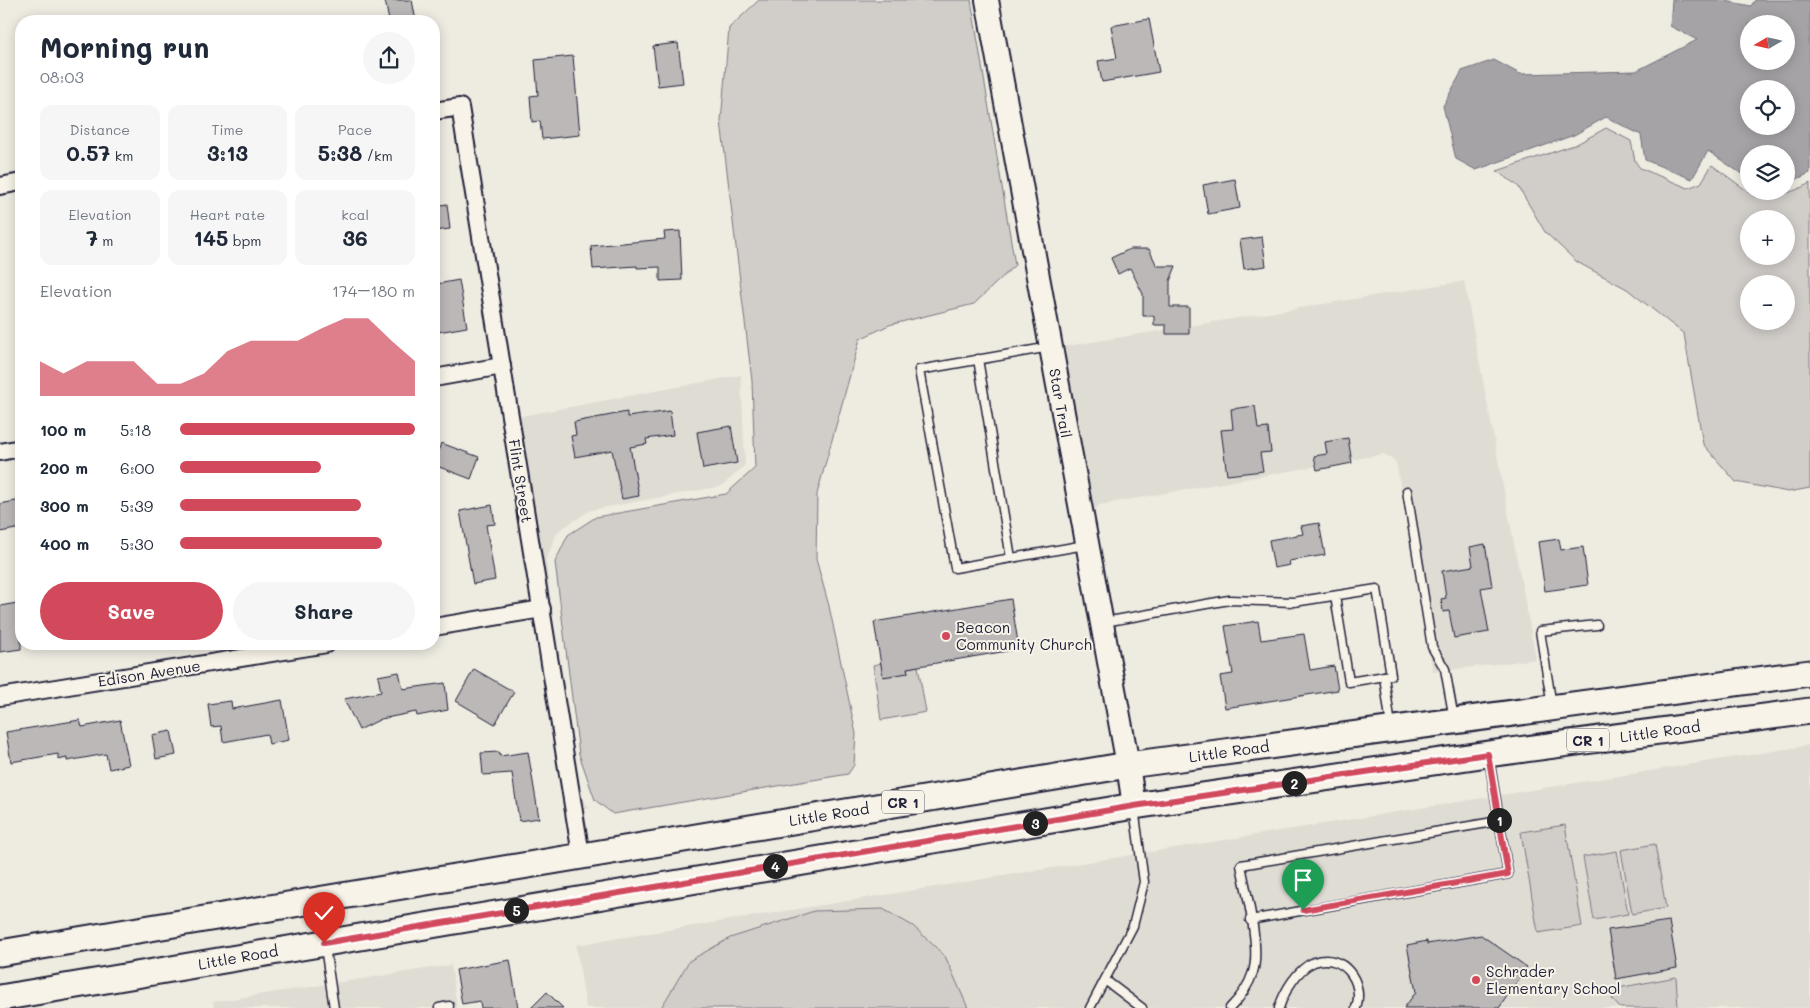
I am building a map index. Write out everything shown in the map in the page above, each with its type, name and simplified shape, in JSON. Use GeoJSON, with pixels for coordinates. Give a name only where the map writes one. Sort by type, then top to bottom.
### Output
{"type":"FeatureCollection","features":[{"type":"Feature","properties":{"kind":"main road","name":"Little Road"},"geometry":{"type":"LineString","coordinates":[[0,953],[1128,765],[1810,672]]}},
{"type":"Feature","properties":{"kind":"main road","name":"Little Road"},"geometry":{"type":"LineString","coordinates":[[0,998],[1134,806],[1488,754],[1810,711]]}},
{"type":"Feature","properties":{"kind":"street","name":"Star Trail"},"geometry":{"type":"LineString","coordinates":[[987,0],[1102,622],[1134,806]]}},
{"type":"Feature","properties":{"kind":"street","name":"Flint Street"},"geometry":{"type":"LineString","coordinates":[[440,109],[460,107],[581,855]]}},
{"type":"Feature","properties":{"kind":"street"},"geometry":{"type":"LineString","coordinates":[[0,186],[15,183]]}},
{"type":"Feature","properties":{"kind":"street"},"geometry":{"type":"LineString","coordinates":[[440,377],[502,366]]}},
{"type":"Feature","properties":{"kind":"street"},"geometry":{"type":"LineString","coordinates":[[0,452],[15,449]]}},
{"type":"Feature","properties":{"kind":"street"},"geometry":{"type":"LineString","coordinates":[[440,625],[542,609]]}},
{"type":"Feature","properties":{"kind":"street","name":"Edison Avenue"},"geometry":{"type":"LineString","coordinates":[[0,697],[290,650]]}},
{"type":"Feature","properties":{"kind":"lane"},"geometry":{"type":"LineString","coordinates":[[1050,346],[920,370],[955,568],[1087,544]]}},
{"type":"Feature","properties":{"kind":"lane"},"geometry":{"type":"LineString","coordinates":[[978,359],[1011,558]]}},
{"type":"Feature","properties":{"kind":"lane"},"geometry":{"type":"LineString","coordinates":[[1407,492],[1432,647],[1445,669],[1455,721]]}},
{"type":"Feature","properties":{"kind":"lane"},"geometry":{"type":"LineString","coordinates":[[1102,622],[1229,600],[1294,602],[1377,589],[1391,675],[1349,682],[1334,596]]}},
{"type":"Feature","properties":{"kind":"lane"},"geometry":{"type":"LineString","coordinates":[[1552,708],[1540,631],[1597,625]]}},
{"type":"Feature","properties":{"kind":"lane"},"geometry":{"type":"LineString","coordinates":[[1384,676],[1392,729]]}},
{"type":"Feature","properties":{"kind":"lane"},"geometry":{"type":"LineString","coordinates":[[1250,920],[1508,874],[1488,754]]}},
{"type":"Feature","properties":{"kind":"lane"},"geometry":{"type":"LineString","coordinates":[[1090,1008],[1133,926],[1144,882],[1134,806]]}},
{"type":"Feature","properties":{"kind":"lane"},"geometry":{"type":"LineString","coordinates":[[1230,1008],[1239,1000],[1253,972],[1255,947],[1241,865],[1499,821]]}},
{"type":"Feature","properties":{"kind":"lane"},"geometry":{"type":"LineString","coordinates":[[324,943],[334,1008]]}},
{"type":"Feature","properties":{"kind":"lane"},"geometry":{"type":"LineString","coordinates":[[1279,1008],[1281,1000],[1298,973],[1314,962],[1330,960],[1348,968],[1356,980],[1359,999],[1356,1008]]}},
{"type":"Feature","properties":{"kind":"lane"},"geometry":{"type":"LineString","coordinates":[[1106,980],[1142,1008]]}},
{"type":"Feature","properties":{"kind":"lane"},"geometry":{"type":"LineString","coordinates":[[439,1008],[449,1006]]}},
{"type":"Feature","properties":{"kind":"shaded area"},"geometry":{"type":"Polygon","coordinates":[[[759,0],[971,0],[1015,265],[974,304],[889,325],[860,339],[817,494],[816,559],[829,606],[856,734],[854,765],[848,774],[613,814],[595,800],[579,754],[555,562],[568,535],[596,517],[726,494],[755,468],[752,381],[721,121],[729,28],[759,0]]]}},
{"type":"Feature","properties":{"kind":"shaded area"},"geometry":{"type":"Polygon","coordinates":[[[1672,0],[1721,0],[1751,6],[1755,0],[1810,0],[1810,37],[1808,43],[1810,44],[1810,173],[1795,180],[1795,145],[1740,145],[1740,173],[1708,151],[1692,179],[1645,160],[1641,135],[1606,117],[1574,135],[1476,170],[1456,159],[1443,106],[1462,71],[1494,60],[1520,74],[1636,71],[1697,40],[1670,26],[1672,0]]]}},
{"type":"Feature","properties":{"kind":"shaded area"},"geometry":{"type":"Polygon","coordinates":[[[1606,128],[1631,141],[1635,161],[1640,168],[1688,188],[1701,183],[1712,165],[1740,186],[1740,200],[1795,200],[1795,190],[1810,183],[1810,488],[1788,492],[1736,482],[1703,444],[1684,334],[1627,289],[1577,262],[1545,232],[1518,186],[1497,171],[1577,144],[1606,128]]]}},
{"type":"Feature","properties":{"kind":"shaded area"},"geometry":{"type":"Polygon","coordinates":[[[1464,281],[1536,659],[1433,672],[1396,462],[1384,454],[1099,505],[1092,514],[1061,347],[1464,281]]]}},
{"type":"Feature","properties":{"kind":"shaded area"},"geometry":{"type":"Polygon","coordinates":[[[741,375],[745,465],[722,486],[591,510],[558,531],[546,559],[569,756],[585,803],[590,808],[565,814],[501,420],[741,375]]]}},
{"type":"Feature","properties":{"kind":"shaded area"},"geometry":{"type":"Polygon","coordinates":[[[881,663],[883,677],[908,672],[907,668],[918,666],[926,712],[881,720],[873,665],[881,663]]]}},
{"type":"Feature","properties":{"kind":"shaded area"},"geometry":{"type":"Polygon","coordinates":[[[1810,745],[1810,1008],[586,1008],[576,945],[1810,745]]]}},
{"type":"Feature","properties":{"kind":"shaded area"},"geometry":{"type":"Polygon","coordinates":[[[1565,825],[1582,926],[1538,933],[1521,832],[1565,825]]]}},
{"type":"Feature","properties":{"kind":"shaded area"},"geometry":{"type":"Polygon","coordinates":[[[1655,844],[1666,908],[1632,914],[1621,850],[1655,844]]]}},
{"type":"Feature","properties":{"kind":"shaded area"},"geometry":{"type":"Polygon","coordinates":[[[1617,851],[1628,914],[1594,920],[1583,857],[1617,851]]]}},
{"type":"Feature","properties":{"kind":"shaded area"},"geometry":{"type":"Polygon","coordinates":[[[883,909],[913,926],[945,956],[968,1008],[661,1008],[689,961],[730,938],[814,911],[883,909]]]}},
{"type":"Feature","properties":{"kind":"shaded area"},"geometry":{"type":"Polygon","coordinates":[[[451,965],[457,1008],[214,1008],[213,1002],[451,965]]]}},
{"type":"Feature","properties":{"kind":"shaded area"},"geometry":{"type":"Polygon","coordinates":[[[1676,977],[1678,1008],[1620,1008],[1612,999],[1618,988],[1676,977]]]}},
{"type":"Feature","properties":{"kind":"building"},"geometry":{"type":"Polygon","coordinates":[[[385,0],[412,0],[415,15],[388,15],[385,0]]]}},
{"type":"Feature","properties":{"kind":"building"},"geometry":{"type":"Polygon","coordinates":[[[1149,19],[1159,72],[1102,82],[1098,61],[1117,58],[1111,26],[1149,19]]]}},
{"type":"Feature","properties":{"kind":"building"},"geometry":{"type":"Polygon","coordinates":[[[678,43],[683,83],[658,86],[653,46],[678,43]]]}},
{"type":"Feature","properties":{"kind":"building"},"geometry":{"type":"Polygon","coordinates":[[[573,56],[580,135],[542,139],[540,121],[532,122],[530,96],[538,95],[535,60],[573,56]]]}},
{"type":"Feature","properties":{"kind":"building"},"geometry":{"type":"Polygon","coordinates":[[[1235,179],[1240,208],[1208,214],[1203,185],[1235,179]]]}},
{"type":"Feature","properties":{"kind":"building"},"geometry":{"type":"Polygon","coordinates":[[[447,204],[450,229],[440,230],[440,205],[447,204]]]}},
{"type":"Feature","properties":{"kind":"building"},"geometry":{"type":"Polygon","coordinates":[[[680,231],[682,280],[660,281],[660,267],[637,268],[637,266],[593,269],[591,246],[665,239],[664,232],[680,231]]]}},
{"type":"Feature","properties":{"kind":"building"},"geometry":{"type":"Polygon","coordinates":[[[1262,237],[1266,266],[1244,269],[1240,240],[1262,237]]]}},
{"type":"Feature","properties":{"kind":"building"},"geometry":{"type":"Polygon","coordinates":[[[1130,249],[1149,249],[1157,266],[1176,266],[1170,281],[1170,307],[1189,307],[1189,334],[1166,334],[1166,325],[1154,325],[1154,316],[1143,316],[1143,294],[1130,268],[1118,274],[1111,258],[1130,249]]]}},
{"type":"Feature","properties":{"kind":"building"},"geometry":{"type":"Polygon","coordinates":[[[459,280],[467,327],[440,332],[440,283],[459,280]]]}},
{"type":"Feature","properties":{"kind":"building"},"geometry":{"type":"Polygon","coordinates":[[[1255,406],[1258,429],[1268,428],[1271,452],[1260,453],[1263,471],[1227,475],[1221,430],[1233,429],[1231,409],[1255,406]]]}},
{"type":"Feature","properties":{"kind":"building"},"geometry":{"type":"Polygon","coordinates":[[[670,411],[673,435],[646,439],[647,444],[630,447],[639,496],[622,499],[612,450],[575,457],[571,436],[576,435],[574,422],[627,412],[627,417],[670,411]]]}},
{"type":"Feature","properties":{"kind":"building"},"geometry":{"type":"Polygon","coordinates":[[[731,426],[737,463],[703,469],[697,432],[731,426]]]}},
{"type":"Feature","properties":{"kind":"building"},"geometry":{"type":"Polygon","coordinates":[[[1348,438],[1352,463],[1317,470],[1314,456],[1327,454],[1325,442],[1348,438]]]}},
{"type":"Feature","properties":{"kind":"building"},"geometry":{"type":"Polygon","coordinates":[[[441,443],[479,457],[471,479],[440,467],[441,443]]]}},
{"type":"Feature","properties":{"kind":"building"},"geometry":{"type":"Polygon","coordinates":[[[15,501],[15,529],[0,532],[0,504],[15,501]]]}},
{"type":"Feature","properties":{"kind":"building"},"geometry":{"type":"Polygon","coordinates":[[[492,505],[495,524],[486,525],[495,580],[473,584],[460,511],[492,505]]]}},
{"type":"Feature","properties":{"kind":"building"},"geometry":{"type":"Polygon","coordinates":[[[1319,523],[1325,555],[1289,561],[1290,565],[1274,568],[1269,540],[1303,534],[1301,526],[1319,523]]]}},
{"type":"Feature","properties":{"kind":"building"},"geometry":{"type":"Polygon","coordinates":[[[1559,539],[1561,550],[1583,547],[1588,585],[1545,591],[1538,542],[1559,539]]]}},
{"type":"Feature","properties":{"kind":"building"},"geometry":{"type":"Polygon","coordinates":[[[1485,544],[1492,586],[1481,588],[1489,632],[1454,638],[1449,611],[1443,612],[1441,599],[1446,598],[1442,571],[1473,566],[1470,547],[1485,544]]]}},
{"type":"Feature","properties":{"kind":"building","name":"Beacon Community Church"},"geometry":{"type":"Polygon","coordinates":[[[1011,599],[1019,649],[907,668],[908,673],[883,677],[874,622],[1011,599]]]}},
{"type":"Feature","properties":{"kind":"building"},"geometry":{"type":"Polygon","coordinates":[[[15,603],[15,650],[0,652],[0,606],[15,603]]]}},
{"type":"Feature","properties":{"kind":"building"},"geometry":{"type":"Polygon","coordinates":[[[1258,621],[1261,640],[1304,634],[1310,670],[1334,666],[1338,690],[1225,708],[1220,676],[1233,674],[1225,626],[1258,621]]]}},
{"type":"Feature","properties":{"kind":"building"},"geometry":{"type":"Polygon","coordinates":[[[474,669],[514,692],[495,724],[456,701],[474,669]]]}},
{"type":"Feature","properties":{"kind":"building"},"geometry":{"type":"Polygon","coordinates":[[[399,672],[403,689],[445,683],[448,710],[417,716],[416,712],[381,719],[359,730],[344,699],[381,692],[378,676],[399,672]]]}},
{"type":"Feature","properties":{"kind":"building"},"geometry":{"type":"Polygon","coordinates":[[[282,700],[289,740],[269,744],[267,734],[223,742],[221,726],[211,727],[208,704],[231,701],[232,709],[282,700]]]}},
{"type":"Feature","properties":{"kind":"building"},"geometry":{"type":"Polygon","coordinates":[[[80,720],[82,727],[120,720],[129,765],[109,769],[106,754],[67,761],[67,758],[58,760],[58,754],[11,762],[6,732],[80,720]]]}},
{"type":"Feature","properties":{"kind":"building"},"geometry":{"type":"Polygon","coordinates":[[[171,731],[176,755],[156,759],[152,735],[171,731]]]}},
{"type":"Feature","properties":{"kind":"building"},"geometry":{"type":"Polygon","coordinates":[[[499,752],[500,756],[528,752],[539,818],[519,821],[512,773],[483,775],[481,753],[499,752]]]}},
{"type":"Feature","properties":{"kind":"building"},"geometry":{"type":"Polygon","coordinates":[[[1669,921],[1677,968],[1616,979],[1608,930],[1669,921]]]}},
{"type":"Feature","properties":{"kind":"building","name":"Schrader Elementary School"},"geometry":{"type":"Polygon","coordinates":[[[1481,935],[1527,967],[1499,1008],[1404,1008],[1416,992],[1407,945],[1427,941],[1427,944],[1481,935]]]}},
{"type":"Feature","properties":{"kind":"building"},"geometry":{"type":"Polygon","coordinates":[[[510,960],[518,1008],[481,1008],[480,1001],[462,1004],[456,970],[510,960]]]}},
{"type":"Feature","properties":{"kind":"building"},"geometry":{"type":"Polygon","coordinates":[[[547,992],[563,1008],[531,1008],[547,992]]]}},
{"type":"Feature","properties":{"kind":"place","name":"Beacon Community Church"},"geometry":{"type":"Point","coordinates":[946,636]}},
{"type":"Feature","properties":{"kind":"place","name":"Schrader Elementary School"},"geometry":{"type":"Point","coordinates":[1476,980]}},
{"type":"Feature","properties":{"kind":"route"},"geometry":{"type":"LineString","coordinates":[[324,943],[1134,806],[1488,754],[1508,874],[1303,910]]}}]}
